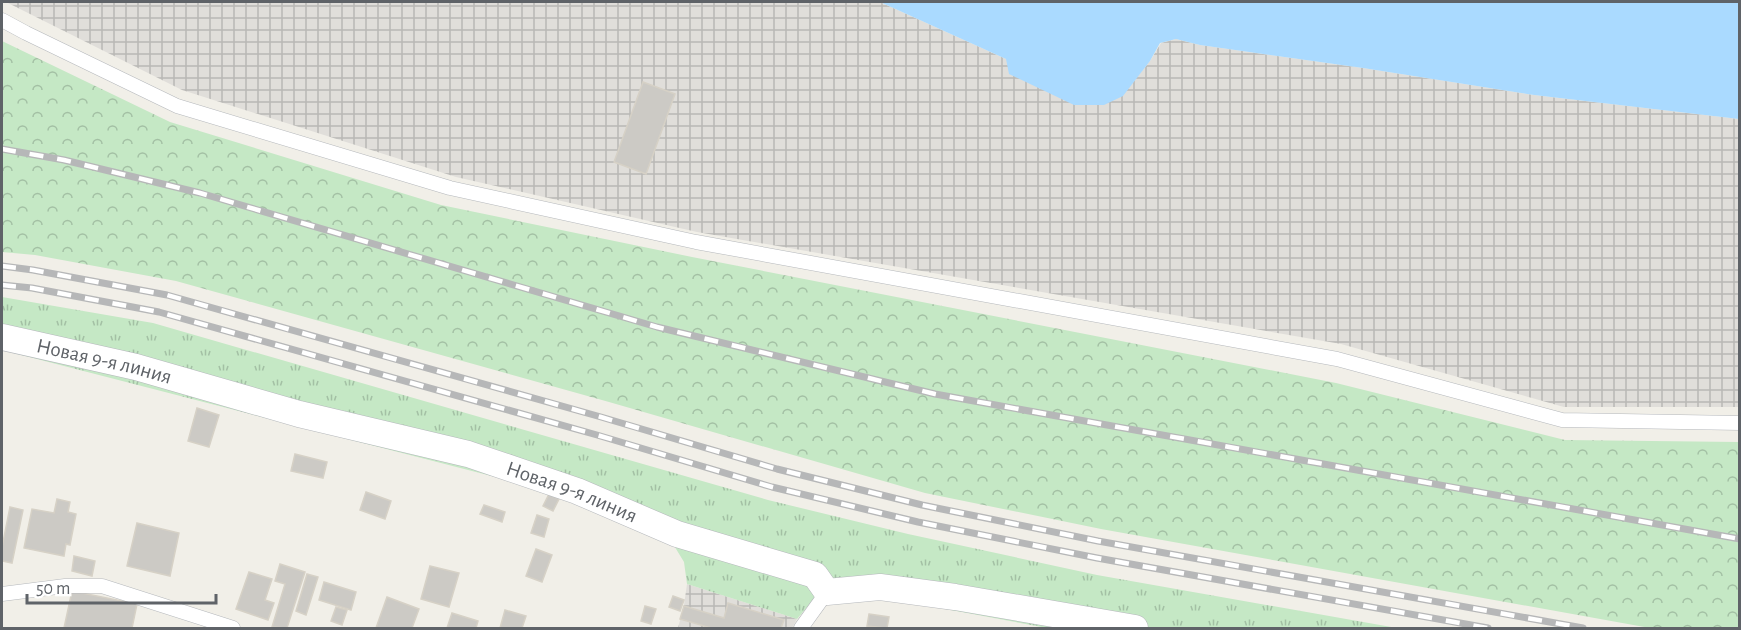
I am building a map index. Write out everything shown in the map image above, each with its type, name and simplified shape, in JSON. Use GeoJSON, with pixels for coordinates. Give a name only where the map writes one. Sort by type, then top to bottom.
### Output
{"type":"FeatureCollection","features":[{"type":"Feature","properties":{"kind":"street","name":"Новая 9-я линия"},"geometry":{"type":"LineString","coordinates":[[2,337],[136,368],[299,414],[468,454],[577,491],[677,534],[815,575],[827,592]]}},
{"type":"Feature","properties":{"kind":"street"},"geometry":{"type":"LineString","coordinates":[[827,592],[880,587],[954,597],[1135,628]]}},
{"type":"Feature","properties":{"kind":"lane"},"geometry":{"type":"LineString","coordinates":[[2,20],[177,106],[450,188],[696,242],[1337,359],[1562,420],[1740,423]]}},
{"type":"Feature","properties":{"kind":"lane"},"geometry":{"type":"LineString","coordinates":[[2,594],[65,586],[102,586],[233,628]]}},
{"type":"Feature","properties":{"kind":"lane"},"geometry":{"type":"LineString","coordinates":[[801,628],[827,592]]}},
{"type":"Feature","properties":{"kind":"shaded area"},"geometry":{"type":"Polygon","coordinates":[[[6,2],[880,2],[1006,59],[1122,96],[1150,61],[1161,43],[1176,39],[1200,45],[1534,95],[1739,119],[1739,407],[1564,407],[1341,344],[697,232],[456,177],[182,90],[6,2]]]}},
{"type":"Feature","properties":{"kind":"shaded area"},"geometry":{"type":"Polygon","coordinates":[[[687,584],[797,619],[792,628],[678,628],[687,584]]]}},
{"type":"Feature","properties":{"kind":"green space"},"geometry":{"type":"Polygon","coordinates":[[[2,41],[170,122],[441,205],[692,257],[1336,383],[1565,440],[1739,442],[1739,628],[1650,628],[1101,529],[925,493],[176,281],[35,255],[2,252],[2,41]]]}},
{"type":"Feature","properties":{"kind":"green space"},"geometry":{"type":"Polygon","coordinates":[[[2,297],[153,323],[768,500],[908,534],[1097,575],[1397,628],[1047,628],[881,597],[814,599],[797,619],[687,584],[684,562],[670,539],[569,496],[2,350],[2,297]]]}},
{"type":"Feature","properties":{"kind":"water"},"geometry":{"type":"Polygon","coordinates":[[[880,2],[1739,2],[1739,119],[1534,95],[1200,45],[1176,39],[1160,43],[1150,61],[1123,96],[1104,105],[1074,105],[1009,74],[1006,59],[880,2]]]}},
{"type":"Feature","properties":{"kind":"building"},"geometry":{"type":"Polygon","coordinates":[[[643,82],[675,94],[646,174],[614,162],[643,82]]]}},
{"type":"Feature","properties":{"kind":"building"},"geometry":{"type":"Polygon","coordinates":[[[197,408],[219,415],[209,447],[188,441],[197,408]]]}},
{"type":"Feature","properties":{"kind":"building"},"geometry":{"type":"Polygon","coordinates":[[[295,454],[327,462],[323,478],[291,471],[295,454]]]}},
{"type":"Feature","properties":{"kind":"building"},"geometry":{"type":"Polygon","coordinates":[[[366,492],[391,501],[385,519],[360,510],[366,492]]]}},
{"type":"Feature","properties":{"kind":"building"},"geometry":{"type":"Polygon","coordinates":[[[549,494],[559,499],[553,511],[543,506],[549,494]]]}},
{"type":"Feature","properties":{"kind":"building"},"geometry":{"type":"Polygon","coordinates":[[[57,499],[70,502],[68,512],[76,514],[70,545],[66,544],[64,556],[24,548],[32,509],[54,513],[57,499]]]}},
{"type":"Feature","properties":{"kind":"building"},"geometry":{"type":"Polygon","coordinates":[[[484,505],[505,512],[502,522],[480,514],[484,505]]]}},
{"type":"Feature","properties":{"kind":"building"},"geometry":{"type":"Polygon","coordinates":[[[10,507],[23,510],[12,563],[2,561],[2,547],[10,507]]]}},
{"type":"Feature","properties":{"kind":"building"},"geometry":{"type":"Polygon","coordinates":[[[537,515],[549,519],[544,537],[531,533],[537,515]]]}},
{"type":"Feature","properties":{"kind":"building"},"geometry":{"type":"Polygon","coordinates":[[[137,523],[179,533],[170,576],[127,566],[137,523]]]}},
{"type":"Feature","properties":{"kind":"building"},"geometry":{"type":"Polygon","coordinates":[[[536,549],[552,555],[542,582],[526,576],[536,549]]]}},
{"type":"Feature","properties":{"kind":"building"},"geometry":{"type":"Polygon","coordinates":[[[74,556],[95,561],[92,576],[72,571],[74,556]]]}},
{"type":"Feature","properties":{"kind":"building"},"geometry":{"type":"Polygon","coordinates":[[[280,564],[305,572],[287,628],[272,627],[285,584],[275,581],[280,564]]]}},
{"type":"Feature","properties":{"kind":"building"},"geometry":{"type":"Polygon","coordinates":[[[430,566],[459,573],[449,607],[421,599],[430,566]]]}},
{"type":"Feature","properties":{"kind":"building"},"geometry":{"type":"Polygon","coordinates":[[[249,572],[272,579],[265,600],[274,603],[268,620],[236,609],[249,572]]]}},
{"type":"Feature","properties":{"kind":"building"},"geometry":{"type":"Polygon","coordinates":[[[307,574],[318,577],[306,615],[296,611],[307,574]]]}},
{"type":"Feature","properties":{"kind":"building"},"geometry":{"type":"Polygon","coordinates":[[[324,582],[356,592],[351,610],[319,600],[324,582]]]}},
{"type":"Feature","properties":{"kind":"building"},"geometry":{"type":"Polygon","coordinates":[[[72,591],[137,604],[132,628],[64,628],[72,591]]]}},
{"type":"Feature","properties":{"kind":"building"},"geometry":{"type":"Polygon","coordinates":[[[673,596],[684,600],[680,611],[669,607],[673,596]]]}},
{"type":"Feature","properties":{"kind":"building"},"geometry":{"type":"Polygon","coordinates":[[[387,597],[419,609],[412,628],[376,628],[387,597]]]}},
{"type":"Feature","properties":{"kind":"building"},"geometry":{"type":"Polygon","coordinates":[[[728,603],[784,620],[781,628],[711,628],[680,619],[684,606],[724,618],[728,603]]]}},
{"type":"Feature","properties":{"kind":"building"},"geometry":{"type":"Polygon","coordinates":[[[645,606],[656,609],[651,624],[641,621],[645,606]]]}},
{"type":"Feature","properties":{"kind":"building"},"geometry":{"type":"Polygon","coordinates":[[[336,607],[347,610],[342,625],[331,621],[336,607]]]}},
{"type":"Feature","properties":{"kind":"building"},"geometry":{"type":"Polygon","coordinates":[[[505,610],[526,616],[522,628],[500,628],[505,610]]]}},
{"type":"Feature","properties":{"kind":"building"},"geometry":{"type":"Polygon","coordinates":[[[452,613],[478,621],[476,628],[447,628],[452,613]]]}},
{"type":"Feature","properties":{"kind":"building"},"geometry":{"type":"Polygon","coordinates":[[[869,614],[889,617],[887,628],[867,626],[869,614]]]}},
{"type":"Feature","properties":{"kind":"railway"},"geometry":{"type":"LineString","coordinates":[[2,149],[64,160],[200,193],[657,327],[935,394],[1740,539]]}},
{"type":"Feature","properties":{"kind":"railway"},"geometry":{"type":"LineString","coordinates":[[2,266],[167,295],[777,469],[922,505],[1098,541],[1583,628]]}},
{"type":"Feature","properties":{"kind":"railway"},"geometry":{"type":"LineString","coordinates":[[2,285],[32,288],[159,312],[597,435],[772,487],[918,522],[1097,558],[1488,628]]}}]}
